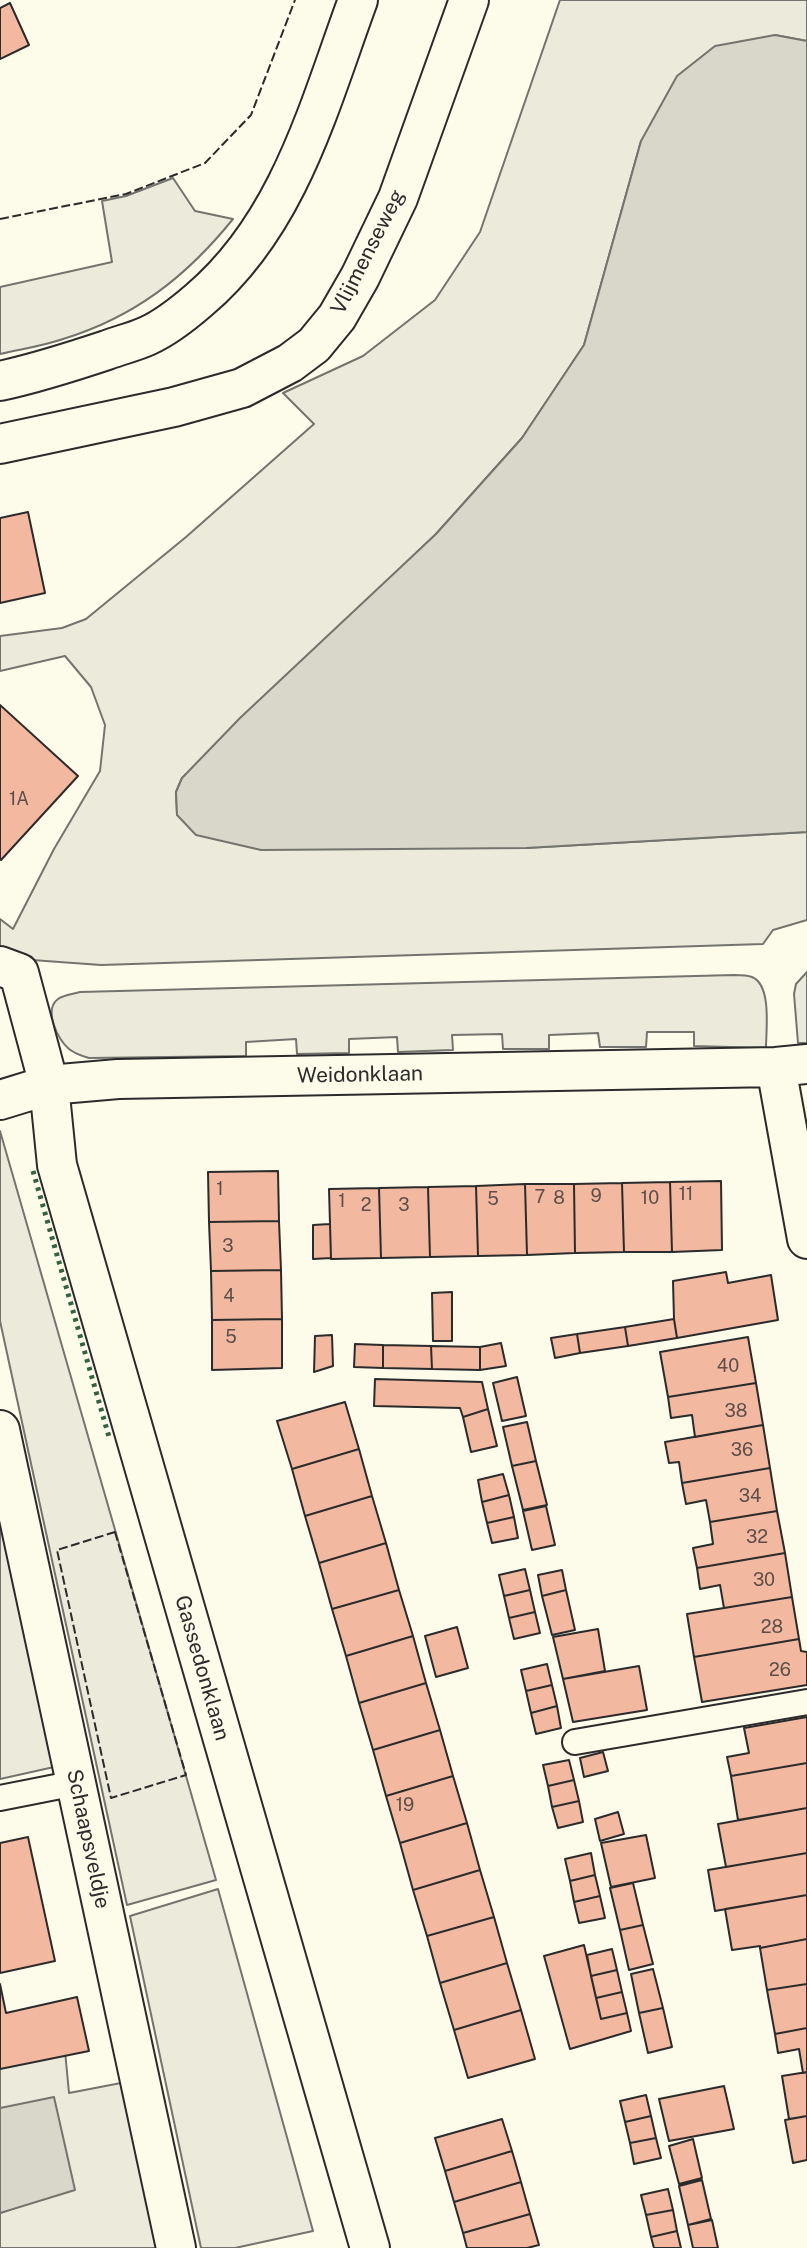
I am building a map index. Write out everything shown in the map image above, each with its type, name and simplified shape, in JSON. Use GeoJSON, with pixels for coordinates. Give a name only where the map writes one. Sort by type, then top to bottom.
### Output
{"type":"FeatureCollection","features":[{"type":"Feature","properties":{"kind":"street"},"geometry":{"type":"LineString","coordinates":[[0,381],[47,371],[148,335],[186,312],[223,281],[258,235],[285,191],[305,146],[359,0]]}},
{"type":"Feature","properties":{"kind":"street","name":"Vlijmenseweg"},"geometry":{"type":"LineString","coordinates":[[0,444],[174,407],[242,388],[290,363],[314,345],[337,317],[360,277],[398,198],[470,0]]}},
{"type":"Feature","properties":{"kind":"street"},"geometry":{"type":"LineString","coordinates":[[0,967],[19,974],[49,1085],[0,1100]]}},
{"type":"Feature","properties":{"kind":"street"},"geometry":{"type":"LineString","coordinates":[[792,1065],[807,1240]]}},
{"type":"Feature","properties":{"kind":"street","name":"Weidonklaan"},"geometry":{"type":"LineString","coordinates":[[49,1085],[118,1079],[792,1065]]}},
{"type":"Feature","properties":{"kind":"street","name":"Gassedonklaan"},"geometry":{"type":"LineString","coordinates":[[49,1085],[57,1165],[370,2248]]}},
{"type":"Feature","properties":{"kind":"street","name":"Schaapsveldje"},"geometry":{"type":"LineString","coordinates":[[0,1430],[176,2248]]}},
{"type":"Feature","properties":{"kind":"lane"},"geometry":{"type":"LineString","coordinates":[[575,1742],[807,1702]]}},
{"type":"Feature","properties":{"kind":"lane"},"geometry":{"type":"LineString","coordinates":[[0,1798],[76,1783]]}},
{"type":"Feature","properties":{"kind":"shaded area"},"geometry":{"type":"Polygon","coordinates":[[[560,0],[807,0],[807,41],[775,35],[641,141],[584,345],[522,438],[436,534],[182,778],[176,792],[177,815],[526,848],[807,832],[807,920],[773,930],[763,944],[101,965],[32,960],[0,949],[0,919],[13,929],[54,849],[100,771],[105,725],[91,687],[65,656],[0,671],[0,636],[62,628],[86,619],[186,537],[314,424],[283,393],[363,356],[435,300],[480,232],[560,0]]]}},
{"type":"Feature","properties":{"kind":"shaded area"},"geometry":{"type":"Polygon","coordinates":[[[775,35],[807,41],[807,832],[526,848],[261,850],[196,835],[177,815],[176,792],[182,778],[240,718],[436,534],[522,438],[584,345],[641,141],[677,76],[715,46],[775,35]]]}},
{"type":"Feature","properties":{"kind":"shaded area"},"geometry":{"type":"Polygon","coordinates":[[[173,178],[195,211],[233,219],[197,259],[158,292],[113,319],[55,341],[0,354],[0,287],[112,262],[102,201],[126,196],[173,178]]]}},
{"type":"Feature","properties":{"kind":"shaded area"},"geometry":{"type":"Polygon","coordinates":[[[807,972],[807,1043],[798,1043],[794,994],[796,984],[807,972]]]}},
{"type":"Feature","properties":{"kind":"shaded area"},"geometry":{"type":"Polygon","coordinates":[[[734,975],[752,977],[763,989],[767,1009],[766,1048],[694,1046],[694,1032],[647,1032],[646,1047],[600,1047],[598,1033],[549,1035],[549,1049],[503,1049],[502,1034],[452,1035],[453,1050],[398,1052],[397,1037],[349,1039],[349,1053],[297,1054],[296,1039],[246,1042],[246,1056],[89,1058],[73,1052],[65,1045],[52,1017],[54,1004],[58,999],[80,992],[734,975]]]}},
{"type":"Feature","properties":{"kind":"shaded area"},"geometry":{"type":"Polygon","coordinates":[[[0,1131],[216,1880],[127,1905],[0,1321],[0,1131]]]}},
{"type":"Feature","properties":{"kind":"shaded area"},"geometry":{"type":"Polygon","coordinates":[[[0,1517],[54,1767],[0,1779],[0,1517]]]}},
{"type":"Feature","properties":{"kind":"shaded area"},"geometry":{"type":"Polygon","coordinates":[[[218,1889],[313,2231],[235,2248],[201,2248],[130,1916],[218,1889]]]}},
{"type":"Feature","properties":{"kind":"shaded area"},"geometry":{"type":"Polygon","coordinates":[[[62,2019],[69,2093],[121,2083],[157,2248],[0,2248],[0,2213],[14,2208],[0,2210],[0,2033],[62,2019]]]}},
{"type":"Feature","properties":{"kind":"shaded area"},"geometry":{"type":"Polygon","coordinates":[[[54,2097],[75,2190],[0,2213],[0,2108],[54,2097]]]}},
{"type":"Feature","properties":{"kind":"building"},"geometry":{"type":"Polygon","coordinates":[[[10,3],[29,45],[0,59],[0,8],[10,3]]]}},
{"type":"Feature","properties":{"kind":"building"},"geometry":{"type":"Polygon","coordinates":[[[28,512],[45,593],[0,603],[0,518],[28,512]]]}},
{"type":"Feature","properties":{"kind":"building"},"geometry":{"type":"Polygon","coordinates":[[[0,705],[78,776],[1,860],[0,859],[0,705]]]}},
{"type":"Feature","properties":{"kind":"building"},"geometry":{"type":"Polygon","coordinates":[[[278,1171],[279,1221],[209,1222],[208,1172],[278,1171]]]}},
{"type":"Feature","properties":{"kind":"building"},"geometry":{"type":"Polygon","coordinates":[[[721,1181],[722,1250],[672,1252],[670,1182],[721,1181]]]}},
{"type":"Feature","properties":{"kind":"building"},"geometry":{"type":"Polygon","coordinates":[[[670,1182],[672,1252],[624,1252],[622,1183],[670,1182]]]}},
{"type":"Feature","properties":{"kind":"building"},"geometry":{"type":"Polygon","coordinates":[[[622,1183],[624,1252],[575,1253],[574,1184],[622,1183]]]}},
{"type":"Feature","properties":{"kind":"building"},"geometry":{"type":"Polygon","coordinates":[[[525,1184],[574,1184],[575,1253],[527,1255],[525,1184]]]}},
{"type":"Feature","properties":{"kind":"building"},"geometry":{"type":"Polygon","coordinates":[[[525,1184],[527,1255],[478,1256],[476,1186],[525,1184]]]}},
{"type":"Feature","properties":{"kind":"building"},"geometry":{"type":"Polygon","coordinates":[[[476,1186],[478,1256],[430,1257],[428,1187],[476,1186]]]}},
{"type":"Feature","properties":{"kind":"building"},"geometry":{"type":"Polygon","coordinates":[[[428,1187],[430,1257],[381,1258],[379,1188],[428,1187]]]}},
{"type":"Feature","properties":{"kind":"building"},"geometry":{"type":"Polygon","coordinates":[[[379,1188],[381,1258],[331,1259],[329,1189],[379,1188]]]}},
{"type":"Feature","properties":{"kind":"building"},"geometry":{"type":"Polygon","coordinates":[[[279,1221],[281,1270],[211,1271],[209,1222],[279,1221]]]}},
{"type":"Feature","properties":{"kind":"building"},"geometry":{"type":"Polygon","coordinates":[[[330,1224],[331,1258],[313,1259],[313,1225],[330,1224]]]}},
{"type":"Feature","properties":{"kind":"building"},"geometry":{"type":"Polygon","coordinates":[[[281,1270],[282,1319],[212,1320],[211,1271],[281,1270]]]}},
{"type":"Feature","properties":{"kind":"building"},"geometry":{"type":"Polygon","coordinates":[[[726,1272],[728,1283],[771,1275],[778,1320],[677,1338],[673,1281],[726,1272]]]}},
{"type":"Feature","properties":{"kind":"building"},"geometry":{"type":"Polygon","coordinates":[[[452,1292],[452,1341],[433,1341],[432,1293],[452,1292]]]}},
{"type":"Feature","properties":{"kind":"building"},"geometry":{"type":"Polygon","coordinates":[[[282,1319],[282,1368],[212,1370],[212,1320],[282,1319]]]}},
{"type":"Feature","properties":{"kind":"building"},"geometry":{"type":"Polygon","coordinates":[[[674,1319],[677,1338],[628,1346],[625,1327],[674,1319]]]}},
{"type":"Feature","properties":{"kind":"building"},"geometry":{"type":"Polygon","coordinates":[[[625,1327],[628,1346],[580,1353],[577,1334],[625,1327]]]}},
{"type":"Feature","properties":{"kind":"building"},"geometry":{"type":"Polygon","coordinates":[[[577,1334],[580,1353],[555,1358],[551,1338],[577,1334]]]}},
{"type":"Feature","properties":{"kind":"building"},"geometry":{"type":"Polygon","coordinates":[[[332,1335],[333,1366],[314,1372],[315,1336],[332,1335]]]}},
{"type":"Feature","properties":{"kind":"building"},"geometry":{"type":"Polygon","coordinates":[[[748,1337],[756,1383],[668,1397],[660,1352],[748,1337]]]}},
{"type":"Feature","properties":{"kind":"building"},"geometry":{"type":"Polygon","coordinates":[[[501,1343],[506,1366],[480,1370],[480,1347],[501,1343]]]}},
{"type":"Feature","properties":{"kind":"building"},"geometry":{"type":"Polygon","coordinates":[[[355,1344],[383,1345],[383,1368],[354,1367],[355,1344]]]}},
{"type":"Feature","properties":{"kind":"building"},"geometry":{"type":"Polygon","coordinates":[[[383,1345],[431,1346],[432,1369],[383,1368],[383,1345]]]}},
{"type":"Feature","properties":{"kind":"building"},"geometry":{"type":"Polygon","coordinates":[[[431,1346],[480,1347],[480,1370],[432,1369],[431,1346]]]}},
{"type":"Feature","properties":{"kind":"building"},"geometry":{"type":"Polygon","coordinates":[[[517,1377],[526,1416],[502,1421],[493,1383],[517,1377]]]}},
{"type":"Feature","properties":{"kind":"building"},"geometry":{"type":"Polygon","coordinates":[[[375,1379],[482,1382],[488,1409],[463,1417],[460,1408],[374,1406],[375,1379]]]}},
{"type":"Feature","properties":{"kind":"building"},"geometry":{"type":"Polygon","coordinates":[[[756,1383],[763,1425],[695,1437],[692,1415],[671,1418],[668,1397],[756,1383]]]}},
{"type":"Feature","properties":{"kind":"building"},"geometry":{"type":"Polygon","coordinates":[[[345,1402],[359,1449],[292,1469],[277,1421],[345,1402]]]}},
{"type":"Feature","properties":{"kind":"building"},"geometry":{"type":"Polygon","coordinates":[[[488,1409],[497,1446],[471,1452],[463,1417],[488,1409]]]}},
{"type":"Feature","properties":{"kind":"building"},"geometry":{"type":"Polygon","coordinates":[[[527,1422],[536,1461],[512,1466],[503,1427],[527,1422]]]}},
{"type":"Feature","properties":{"kind":"building"},"geometry":{"type":"Polygon","coordinates":[[[763,1425],[770,1468],[682,1483],[679,1462],[669,1463],[665,1442],[763,1425]]]}},
{"type":"Feature","properties":{"kind":"building"},"geometry":{"type":"Polygon","coordinates":[[[359,1449],[372,1496],[305,1516],[292,1469],[359,1449]]]}},
{"type":"Feature","properties":{"kind":"building"},"geometry":{"type":"Polygon","coordinates":[[[536,1461],[547,1505],[523,1510],[512,1466],[536,1461]]]}},
{"type":"Feature","properties":{"kind":"building"},"geometry":{"type":"Polygon","coordinates":[[[770,1468],[777,1511],[710,1522],[706,1500],[686,1504],[682,1483],[770,1468]]]}},
{"type":"Feature","properties":{"kind":"building"},"geometry":{"type":"Polygon","coordinates":[[[503,1474],[509,1495],[482,1502],[478,1480],[503,1474]]]}},
{"type":"Feature","properties":{"kind":"building"},"geometry":{"type":"Polygon","coordinates":[[[509,1495],[514,1517],[487,1523],[482,1502],[509,1495]]]}},
{"type":"Feature","properties":{"kind":"building"},"geometry":{"type":"Polygon","coordinates":[[[372,1496],[386,1543],[319,1563],[305,1516],[372,1496]]]}},
{"type":"Feature","properties":{"kind":"building"},"geometry":{"type":"Polygon","coordinates":[[[546,1506],[555,1545],[532,1550],[523,1511],[546,1506]]]}},
{"type":"Feature","properties":{"kind":"building"},"geometry":{"type":"Polygon","coordinates":[[[777,1511],[785,1553],[697,1568],[693,1548],[713,1544],[710,1522],[777,1511]]]}},
{"type":"Feature","properties":{"kind":"building"},"geometry":{"type":"Polygon","coordinates":[[[514,1517],[518,1538],[492,1543],[487,1523],[514,1517]]]}},
{"type":"Feature","properties":{"kind":"building"},"geometry":{"type":"Polygon","coordinates":[[[386,1543],[399,1590],[332,1609],[319,1563],[386,1543]]]}},
{"type":"Feature","properties":{"kind":"building"},"geometry":{"type":"Polygon","coordinates":[[[785,1553],[792,1597],[724,1608],[720,1585],[700,1589],[697,1568],[785,1553]]]}},
{"type":"Feature","properties":{"kind":"building"},"geometry":{"type":"Polygon","coordinates":[[[525,1569],[530,1590],[504,1596],[499,1575],[525,1569]]]}},
{"type":"Feature","properties":{"kind":"building"},"geometry":{"type":"Polygon","coordinates":[[[562,1570],[566,1590],[542,1596],[538,1575],[562,1570]]]}},
{"type":"Feature","properties":{"kind":"building"},"geometry":{"type":"Polygon","coordinates":[[[399,1590],[413,1636],[346,1656],[332,1609],[399,1590]]]}},
{"type":"Feature","properties":{"kind":"building"},"geometry":{"type":"Polygon","coordinates":[[[530,1590],[535,1612],[509,1618],[504,1596],[530,1590]]]}},
{"type":"Feature","properties":{"kind":"building"},"geometry":{"type":"Polygon","coordinates":[[[566,1590],[575,1630],[552,1635],[542,1596],[566,1590]]]}},
{"type":"Feature","properties":{"kind":"building"},"geometry":{"type":"Polygon","coordinates":[[[792,1597],[799,1639],[694,1657],[687,1614],[792,1597]]]}},
{"type":"Feature","properties":{"kind":"building"},"geometry":{"type":"Polygon","coordinates":[[[535,1612],[540,1633],[514,1639],[509,1618],[535,1612]]]}},
{"type":"Feature","properties":{"kind":"building"},"geometry":{"type":"Polygon","coordinates":[[[457,1627],[468,1668],[436,1677],[425,1636],[457,1627]]]}},
{"type":"Feature","properties":{"kind":"building"},"geometry":{"type":"Polygon","coordinates":[[[598,1629],[605,1671],[563,1679],[553,1637],[598,1629]]]}},
{"type":"Feature","properties":{"kind":"building"},"geometry":{"type":"Polygon","coordinates":[[[413,1636],[426,1683],[359,1703],[346,1656],[413,1636]]]}},
{"type":"Feature","properties":{"kind":"building"},"geometry":{"type":"Polygon","coordinates":[[[799,1639],[801,1651],[807,1652],[807,1685],[702,1702],[694,1657],[799,1639]]]}},
{"type":"Feature","properties":{"kind":"building"},"geometry":{"type":"Polygon","coordinates":[[[547,1664],[552,1685],[526,1691],[521,1670],[547,1664]]]}},
{"type":"Feature","properties":{"kind":"building"},"geometry":{"type":"Polygon","coordinates":[[[639,1666],[647,1710],[573,1722],[563,1679],[639,1666]]]}},
{"type":"Feature","properties":{"kind":"building"},"geometry":{"type":"Polygon","coordinates":[[[426,1683],[440,1730],[373,1750],[359,1703],[426,1683]]]}},
{"type":"Feature","properties":{"kind":"building"},"geometry":{"type":"Polygon","coordinates":[[[552,1685],[557,1706],[531,1713],[526,1691],[552,1685]]]}},
{"type":"Feature","properties":{"kind":"building"},"geometry":{"type":"Polygon","coordinates":[[[557,1706],[561,1728],[536,1734],[531,1713],[557,1706]]]}},
{"type":"Feature","properties":{"kind":"building"},"geometry":{"type":"Polygon","coordinates":[[[807,1717],[807,1763],[731,1776],[727,1757],[749,1753],[744,1728],[807,1717]]]}},
{"type":"Feature","properties":{"kind":"building"},"geometry":{"type":"Polygon","coordinates":[[[440,1730],[453,1776],[386,1796],[373,1750],[440,1730]]]}},
{"type":"Feature","properties":{"kind":"building"},"geometry":{"type":"Polygon","coordinates":[[[603,1752],[608,1771],[584,1777],[580,1758],[603,1752]]]}},
{"type":"Feature","properties":{"kind":"building"},"geometry":{"type":"Polygon","coordinates":[[[569,1760],[574,1780],[548,1786],[543,1765],[569,1760]]]}},
{"type":"Feature","properties":{"kind":"building"},"geometry":{"type":"Polygon","coordinates":[[[807,1763],[807,1808],[738,1820],[731,1776],[807,1763]]]}},
{"type":"Feature","properties":{"kind":"building"},"geometry":{"type":"Polygon","coordinates":[[[453,1776],[467,1823],[400,1843],[386,1796],[453,1776]]]}},
{"type":"Feature","properties":{"kind":"building"},"geometry":{"type":"Polygon","coordinates":[[[574,1780],[579,1801],[552,1807],[548,1786],[574,1780]]]}},
{"type":"Feature","properties":{"kind":"building"},"geometry":{"type":"Polygon","coordinates":[[[579,1801],[583,1822],[558,1828],[552,1807],[579,1801]]]}},
{"type":"Feature","properties":{"kind":"building"},"geometry":{"type":"Polygon","coordinates":[[[807,1808],[807,1853],[726,1867],[718,1824],[807,1808]]]}},
{"type":"Feature","properties":{"kind":"building"},"geometry":{"type":"Polygon","coordinates":[[[618,1812],[624,1834],[600,1841],[595,1819],[618,1812]]]}},
{"type":"Feature","properties":{"kind":"building"},"geometry":{"type":"Polygon","coordinates":[[[467,1823],[480,1870],[413,1890],[400,1843],[467,1823]]]}},
{"type":"Feature","properties":{"kind":"building"},"geometry":{"type":"Polygon","coordinates":[[[646,1835],[655,1878],[611,1887],[601,1843],[646,1835]]]}},
{"type":"Feature","properties":{"kind":"building"},"geometry":{"type":"Polygon","coordinates":[[[28,1837],[55,1961],[0,1973],[0,1843],[28,1837]]]}},
{"type":"Feature","properties":{"kind":"building"},"geometry":{"type":"Polygon","coordinates":[[[591,1853],[595,1875],[570,1881],[565,1859],[591,1853]]]}},
{"type":"Feature","properties":{"kind":"building"},"geometry":{"type":"Polygon","coordinates":[[[807,1853],[807,1895],[715,1911],[708,1870],[807,1853]]]}},
{"type":"Feature","properties":{"kind":"building"},"geometry":{"type":"Polygon","coordinates":[[[480,1870],[494,1917],[427,1936],[413,1890],[480,1870]]]}},
{"type":"Feature","properties":{"kind":"building"},"geometry":{"type":"Polygon","coordinates":[[[595,1875],[600,1896],[574,1902],[570,1881],[595,1875]]]}},
{"type":"Feature","properties":{"kind":"building"},"geometry":{"type":"Polygon","coordinates":[[[633,1883],[643,1925],[620,1930],[610,1888],[633,1883]]]}},
{"type":"Feature","properties":{"kind":"building"},"geometry":{"type":"Polygon","coordinates":[[[807,1895],[807,1939],[732,1950],[725,1909],[807,1895]]]}},
{"type":"Feature","properties":{"kind":"building"},"geometry":{"type":"Polygon","coordinates":[[[600,1896],[605,1918],[579,1923],[574,1902],[600,1896]]]}},
{"type":"Feature","properties":{"kind":"building"},"geometry":{"type":"Polygon","coordinates":[[[494,1917],[507,1963],[440,1983],[427,1936],[494,1917]]]}},
{"type":"Feature","properties":{"kind":"building"},"geometry":{"type":"Polygon","coordinates":[[[643,1925],[653,1964],[629,1970],[620,1930],[643,1925]]]}},
{"type":"Feature","properties":{"kind":"building"},"geometry":{"type":"Polygon","coordinates":[[[807,1939],[807,1984],[767,1990],[760,1948],[807,1939]]]}},
{"type":"Feature","properties":{"kind":"building"},"geometry":{"type":"Polygon","coordinates":[[[584,1945],[601,2019],[627,2013],[631,2031],[570,2049],[544,1956],[584,1945]]]}},
{"type":"Feature","properties":{"kind":"building"},"geometry":{"type":"Polygon","coordinates":[[[612,1949],[617,1970],[591,1976],[587,1955],[612,1949]]]}},
{"type":"Feature","properties":{"kind":"building"},"geometry":{"type":"Polygon","coordinates":[[[507,1963],[521,2010],[454,2030],[440,1983],[507,1963]]]}},
{"type":"Feature","properties":{"kind":"building"},"geometry":{"type":"Polygon","coordinates":[[[653,1969],[663,2008],[639,2013],[631,1974],[653,1969]]]}},
{"type":"Feature","properties":{"kind":"building"},"geometry":{"type":"Polygon","coordinates":[[[617,1970],[622,1992],[596,1998],[591,1976],[617,1970]]]}},
{"type":"Feature","properties":{"kind":"building"},"geometry":{"type":"Polygon","coordinates":[[[0,1984],[6,2013],[77,1997],[89,2051],[0,2069],[0,1984]]]}},
{"type":"Feature","properties":{"kind":"building"},"geometry":{"type":"Polygon","coordinates":[[[807,1984],[807,2028],[775,2034],[767,1990],[807,1984]]]}},
{"type":"Feature","properties":{"kind":"building"},"geometry":{"type":"Polygon","coordinates":[[[622,1992],[627,2013],[601,2019],[596,1998],[622,1992]]]}},
{"type":"Feature","properties":{"kind":"building"},"geometry":{"type":"Polygon","coordinates":[[[663,2008],[672,2047],[648,2053],[639,2013],[663,2008]]]}},
{"type":"Feature","properties":{"kind":"building"},"geometry":{"type":"Polygon","coordinates":[[[521,2010],[535,2059],[468,2078],[454,2030],[521,2010]]]}},
{"type":"Feature","properties":{"kind":"building"},"geometry":{"type":"Polygon","coordinates":[[[807,2028],[807,2072],[803,2073],[799,2049],[778,2053],[775,2034],[807,2028]]]}},
{"type":"Feature","properties":{"kind":"building"},"geometry":{"type":"Polygon","coordinates":[[[807,2072],[807,2116],[789,2119],[782,2076],[807,2072]]]}},
{"type":"Feature","properties":{"kind":"building"},"geometry":{"type":"Polygon","coordinates":[[[724,2086],[734,2129],[669,2141],[659,2099],[724,2086]]]}},
{"type":"Feature","properties":{"kind":"building"},"geometry":{"type":"Polygon","coordinates":[[[646,2095],[651,2116],[625,2122],[620,2101],[646,2095]]]}},
{"type":"Feature","properties":{"kind":"building"},"geometry":{"type":"Polygon","coordinates":[[[651,2116],[656,2138],[630,2143],[625,2122],[651,2116]]]}},
{"type":"Feature","properties":{"kind":"building"},"geometry":{"type":"Polygon","coordinates":[[[807,2116],[807,2160],[793,2163],[785,2120],[807,2116]]]}},
{"type":"Feature","properties":{"kind":"building"},"geometry":{"type":"Polygon","coordinates":[[[502,2119],[512,2151],[445,2171],[435,2138],[502,2119]]]}},
{"type":"Feature","properties":{"kind":"building"},"geometry":{"type":"Polygon","coordinates":[[[656,2138],[661,2158],[634,2164],[630,2143],[656,2138]]]}},
{"type":"Feature","properties":{"kind":"building"},"geometry":{"type":"Polygon","coordinates":[[[693,2139],[702,2178],[679,2184],[669,2146],[693,2139]]]}},
{"type":"Feature","properties":{"kind":"building"},"geometry":{"type":"Polygon","coordinates":[[[512,2151],[521,2182],[454,2202],[445,2171],[512,2151]]]}},
{"type":"Feature","properties":{"kind":"building"},"geometry":{"type":"Polygon","coordinates":[[[702,2180],[711,2219],[688,2225],[679,2186],[702,2180]]]}},
{"type":"Feature","properties":{"kind":"building"},"geometry":{"type":"Polygon","coordinates":[[[521,2182],[530,2214],[463,2233],[454,2202],[521,2182]]]}},
{"type":"Feature","properties":{"kind":"building"},"geometry":{"type":"Polygon","coordinates":[[[668,2189],[673,2210],[646,2215],[641,2195],[668,2189]]]}},
{"type":"Feature","properties":{"kind":"building"},"geometry":{"type":"Polygon","coordinates":[[[673,2210],[677,2231],[651,2237],[646,2215],[673,2210]]]}},
{"type":"Feature","properties":{"kind":"building"},"geometry":{"type":"Polygon","coordinates":[[[530,2214],[539,2245],[527,2248],[467,2248],[463,2233],[530,2214]]]}},
{"type":"Feature","properties":{"kind":"building"},"geometry":{"type":"Polygon","coordinates":[[[712,2220],[718,2248],[693,2248],[688,2225],[712,2220]]]}},
{"type":"Feature","properties":{"kind":"building"},"geometry":{"type":"Polygon","coordinates":[[[677,2231],[681,2248],[654,2248],[651,2237],[677,2231]]]}},
{"type":"Feature","properties":{"kind":"hedge"},"geometry":{"type":"LineString","coordinates":[[33,1171],[109,1437]]}},
{"type":"Feature","properties":{"kind":"fence"},"geometry":{"type":"LineString","coordinates":[[0,219],[126,194],[205,163],[251,115],[295,0]]}},
{"type":"Feature","properties":{"kind":"fence"},"geometry":{"type":"LineString","coordinates":[[115,1532],[186,1775],[111,1798],[57,1550],[115,1532]]}}]}
